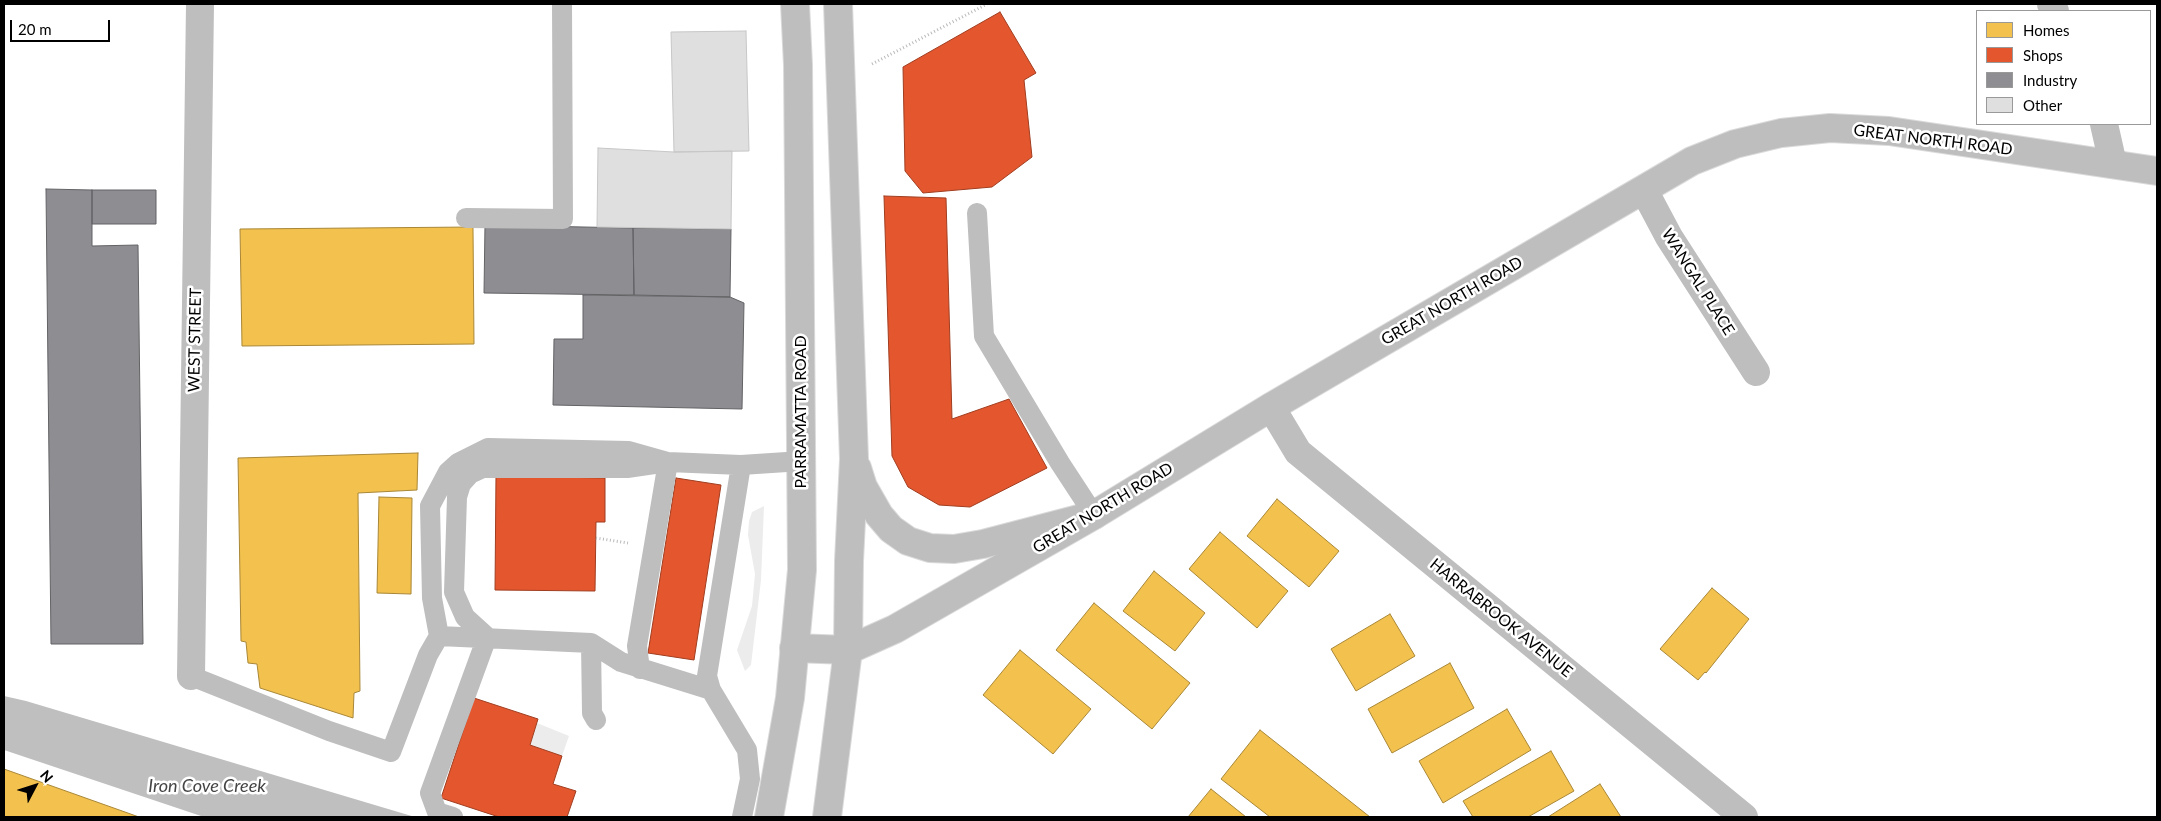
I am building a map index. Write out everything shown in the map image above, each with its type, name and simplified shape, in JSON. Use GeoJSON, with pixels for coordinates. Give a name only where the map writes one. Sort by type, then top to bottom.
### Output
{"type":"FeatureCollection","features":[{"type":"Feature","properties":{"kind":"main road","name":"WEST STREET"},"geometry":{"type":"LineString","coordinates":[[191,676],[200,4]]}},
{"type":"Feature","properties":{"kind":"main road","name":"PARRAMATTA ROAD"},"geometry":{"type":"LineString","coordinates":[[769,817],[790,698],[802,570],[798,65],[795,4]]}},
{"type":"Feature","properties":{"kind":"main road"},"geometry":{"type":"LineString","coordinates":[[827,817],[848,650],[849,561],[854,459],[838,4]]}},
{"type":"Feature","properties":{"kind":"main road"},"geometry":{"type":"LineString","coordinates":[[2104,125],[2113,164]]}},
{"type":"Feature","properties":{"kind":"main road","name":"GREAT NORTH ROAD"},"geometry":{"type":"LineString","coordinates":[[794,648],[848,650],[895,628],[1094,515],[1271,407],[1692,161],[1735,144],[1781,133],[1830,128],[1889,131],[2157,171]]}},
{"type":"Feature","properties":{"kind":"main road","name":"WANGAL PLACE"},"geometry":{"type":"LineString","coordinates":[[1644,190],[1669,237],[1756,372]]}},
{"type":"Feature","properties":{"kind":"main road","name":"HARRABROOK AVENUE"},"geometry":{"type":"LineString","coordinates":[[1271,407],[1298,452],[1744,817]]}},
{"type":"Feature","properties":{"kind":"main road"},"geometry":{"type":"LineString","coordinates":[[854,459],[863,488],[879,515],[891,530],[908,541],[930,548],[954,549],[983,544],[1094,515]]}},
{"type":"Feature","properties":{"kind":"lane"},"geometry":{"type":"LineString","coordinates":[[466,218],[563,218],[562,4]]}},
{"type":"Feature","properties":{"kind":"lane"},"geometry":{"type":"LineString","coordinates":[[977,213],[984,336],[1094,515]]}},
{"type":"Feature","properties":{"kind":"lane"},"geometry":{"type":"LineString","coordinates":[[191,676],[329,731],[391,752],[428,655],[439,636],[432,598],[430,506],[448,472],[458,463],[488,448],[629,452],[668,462]]}},
{"type":"Feature","properties":{"kind":"lane"},"geometry":{"type":"LineString","coordinates":[[487,637],[465,617],[454,592],[457,496],[461,484],[470,474],[484,468],[627,468],[668,462],[741,465],[802,461]]}},
{"type":"Feature","properties":{"kind":"lane"},"geometry":{"type":"LineString","coordinates":[[640,668],[637,646],[668,462]]}},
{"type":"Feature","properties":{"kind":"lane"},"geometry":{"type":"LineString","coordinates":[[741,465],[707,676],[711,690],[747,750],[750,779],[742,817]]}},
{"type":"Feature","properties":{"kind":"lane"},"geometry":{"type":"LineString","coordinates":[[439,636],[591,643],[621,662],[711,690]]}},
{"type":"Feature","properties":{"kind":"lane"},"geometry":{"type":"LineString","coordinates":[[453,817],[437,812],[430,793],[487,637]]}},
{"type":"Feature","properties":{"kind":"lane"},"geometry":{"type":"LineString","coordinates":[[591,643],[592,713],[596,720]]}},
{"type":"Feature","properties":{"kind":"path"},"geometry":{"type":"LineString","coordinates":[[865,68],[988,4]]}},
{"type":"Feature","properties":{"kind":"path"},"geometry":{"type":"LineString","coordinates":[[596,538],[608,540]]}},
{"type":"Feature","properties":{"kind":"shaded area"},"geometry":{"type":"Polygon","coordinates":[[[764,506],[761,580],[751,665],[745,671],[737,650],[752,606],[755,574],[748,535],[749,521],[752,512],[764,506]]]}},
{"type":"Feature","properties":{"kind":"shaded area"},"geometry":{"type":"Polygon","coordinates":[[[537,723],[569,736],[562,756],[530,745],[537,723]]]}},
{"type":"Feature","properties":{"kind":"water","name":"Iron Cove Creek"},"geometry":{"type":"Polygon","coordinates":[[[4,696],[415,817],[204,817],[4,750],[4,696]]]}},
{"type":"Feature","properties":{"kind":"building: Homes"},"geometry":{"type":"Polygon","coordinates":[[[473,227],[474,344],[242,346],[240,229],[473,227]]]}},
{"type":"Feature","properties":{"kind":"building: Homes"},"geometry":{"type":"Polygon","coordinates":[[[418,453],[417,490],[358,493],[360,691],[354,693],[353,718],[260,688],[257,664],[248,663],[246,642],[241,641],[238,458],[418,453]]]}},
{"type":"Feature","properties":{"kind":"building: Homes"},"geometry":{"type":"Polygon","coordinates":[[[379,497],[412,498],[411,594],[377,593],[379,497]]]}},
{"type":"Feature","properties":{"kind":"building: Homes"},"geometry":{"type":"Polygon","coordinates":[[[1277,499],[1339,551],[1309,587],[1247,536],[1277,499]]]}},
{"type":"Feature","properties":{"kind":"building: Homes"},"geometry":{"type":"Polygon","coordinates":[[[1220,532],[1288,591],[1257,628],[1189,569],[1220,532]]]}},
{"type":"Feature","properties":{"kind":"building: Homes"},"geometry":{"type":"Polygon","coordinates":[[[1154,571],[1205,613],[1175,651],[1123,611],[1154,571]]]}},
{"type":"Feature","properties":{"kind":"building: Homes"},"geometry":{"type":"Polygon","coordinates":[[[1712,588],[1749,619],[1706,673],[1698,680],[1660,649],[1712,588]]]}},
{"type":"Feature","properties":{"kind":"building: Homes"},"geometry":{"type":"Polygon","coordinates":[[[1094,603],[1190,683],[1152,729],[1056,650],[1094,603]]]}},
{"type":"Feature","properties":{"kind":"building: Homes"},"geometry":{"type":"Polygon","coordinates":[[[1390,614],[1415,656],[1356,691],[1331,649],[1390,614]]]}},
{"type":"Feature","properties":{"kind":"building: Homes"},"geometry":{"type":"Polygon","coordinates":[[[1020,650],[1091,709],[1053,754],[983,695],[1020,650]]]}},
{"type":"Feature","properties":{"kind":"building: Homes"},"geometry":{"type":"Polygon","coordinates":[[[1450,663],[1474,708],[1392,753],[1368,709],[1450,663]]]}},
{"type":"Feature","properties":{"kind":"building: Homes"},"geometry":{"type":"Polygon","coordinates":[[[1507,709],[1531,750],[1443,803],[1419,761],[1507,709]]]}},
{"type":"Feature","properties":{"kind":"building: Homes"},"geometry":{"type":"Polygon","coordinates":[[[1260,730],[1370,817],[1270,817],[1221,779],[1260,730]]]}},
{"type":"Feature","properties":{"kind":"building: Homes"},"geometry":{"type":"Polygon","coordinates":[[[1551,751],[1574,791],[1528,817],[1473,817],[1463,801],[1551,751]]]}},
{"type":"Feature","properties":{"kind":"building: Homes"},"geometry":{"type":"Polygon","coordinates":[[[4,769],[139,817],[4,817],[4,769]]]}},
{"type":"Feature","properties":{"kind":"building: Homes"},"geometry":{"type":"Polygon","coordinates":[[[1600,784],[1621,817],[1548,817],[1600,784]]]}},
{"type":"Feature","properties":{"kind":"building: Homes"},"geometry":{"type":"Polygon","coordinates":[[[1211,789],[1246,817],[1188,817],[1211,789]]]}},
{"type":"Feature","properties":{"kind":"building: Shops"},"geometry":{"type":"Polygon","coordinates":[[[1000,12],[1036,73],[1024,80],[1032,157],[992,187],[923,193],[905,171],[903,67],[1000,12]]]}},
{"type":"Feature","properties":{"kind":"building: Shops"},"geometry":{"type":"Polygon","coordinates":[[[884,196],[946,198],[952,419],[1009,399],[1047,468],[970,507],[939,505],[908,487],[892,456],[884,196]]]}},
{"type":"Feature","properties":{"kind":"building: Shops"},"geometry":{"type":"Polygon","coordinates":[[[496,476],[605,478],[605,522],[596,522],[595,591],[495,590],[496,476]]]}},
{"type":"Feature","properties":{"kind":"building: Shops"},"geometry":{"type":"Polygon","coordinates":[[[676,478],[721,485],[694,660],[648,653],[676,478]]]}},
{"type":"Feature","properties":{"kind":"building: Shops"},"geometry":{"type":"Polygon","coordinates":[[[474,698],[538,719],[530,745],[562,756],[553,784],[576,791],[567,817],[499,817],[441,798],[474,698]]]}},
{"type":"Feature","properties":{"kind":"building: Industry"},"geometry":{"type":"Polygon","coordinates":[[[46,189],[92,190],[92,246],[138,245],[143,644],[51,644],[46,189]]]}},
{"type":"Feature","properties":{"kind":"building: Industry"},"geometry":{"type":"Polygon","coordinates":[[[92,190],[156,190],[156,224],[92,224],[92,190]]]}},
{"type":"Feature","properties":{"kind":"building: Industry"},"geometry":{"type":"Polygon","coordinates":[[[485,225],[633,228],[634,295],[484,293],[485,225]]]}},
{"type":"Feature","properties":{"kind":"building: Industry"},"geometry":{"type":"Polygon","coordinates":[[[633,228],[731,229],[730,297],[634,295],[633,228]]]}},
{"type":"Feature","properties":{"kind":"building: Industry"},"geometry":{"type":"Polygon","coordinates":[[[583,295],[730,297],[744,303],[742,409],[553,405],[554,339],[583,339],[583,295]]]}},
{"type":"Feature","properties":{"kind":"building: Other"},"geometry":{"type":"Polygon","coordinates":[[[746,31],[749,151],[674,152],[671,32],[746,31]]]}},
{"type":"Feature","properties":{"kind":"building: Other"},"geometry":{"type":"Polygon","coordinates":[[[598,148],[674,152],[732,151],[731,229],[597,227],[598,148]]]}}]}
